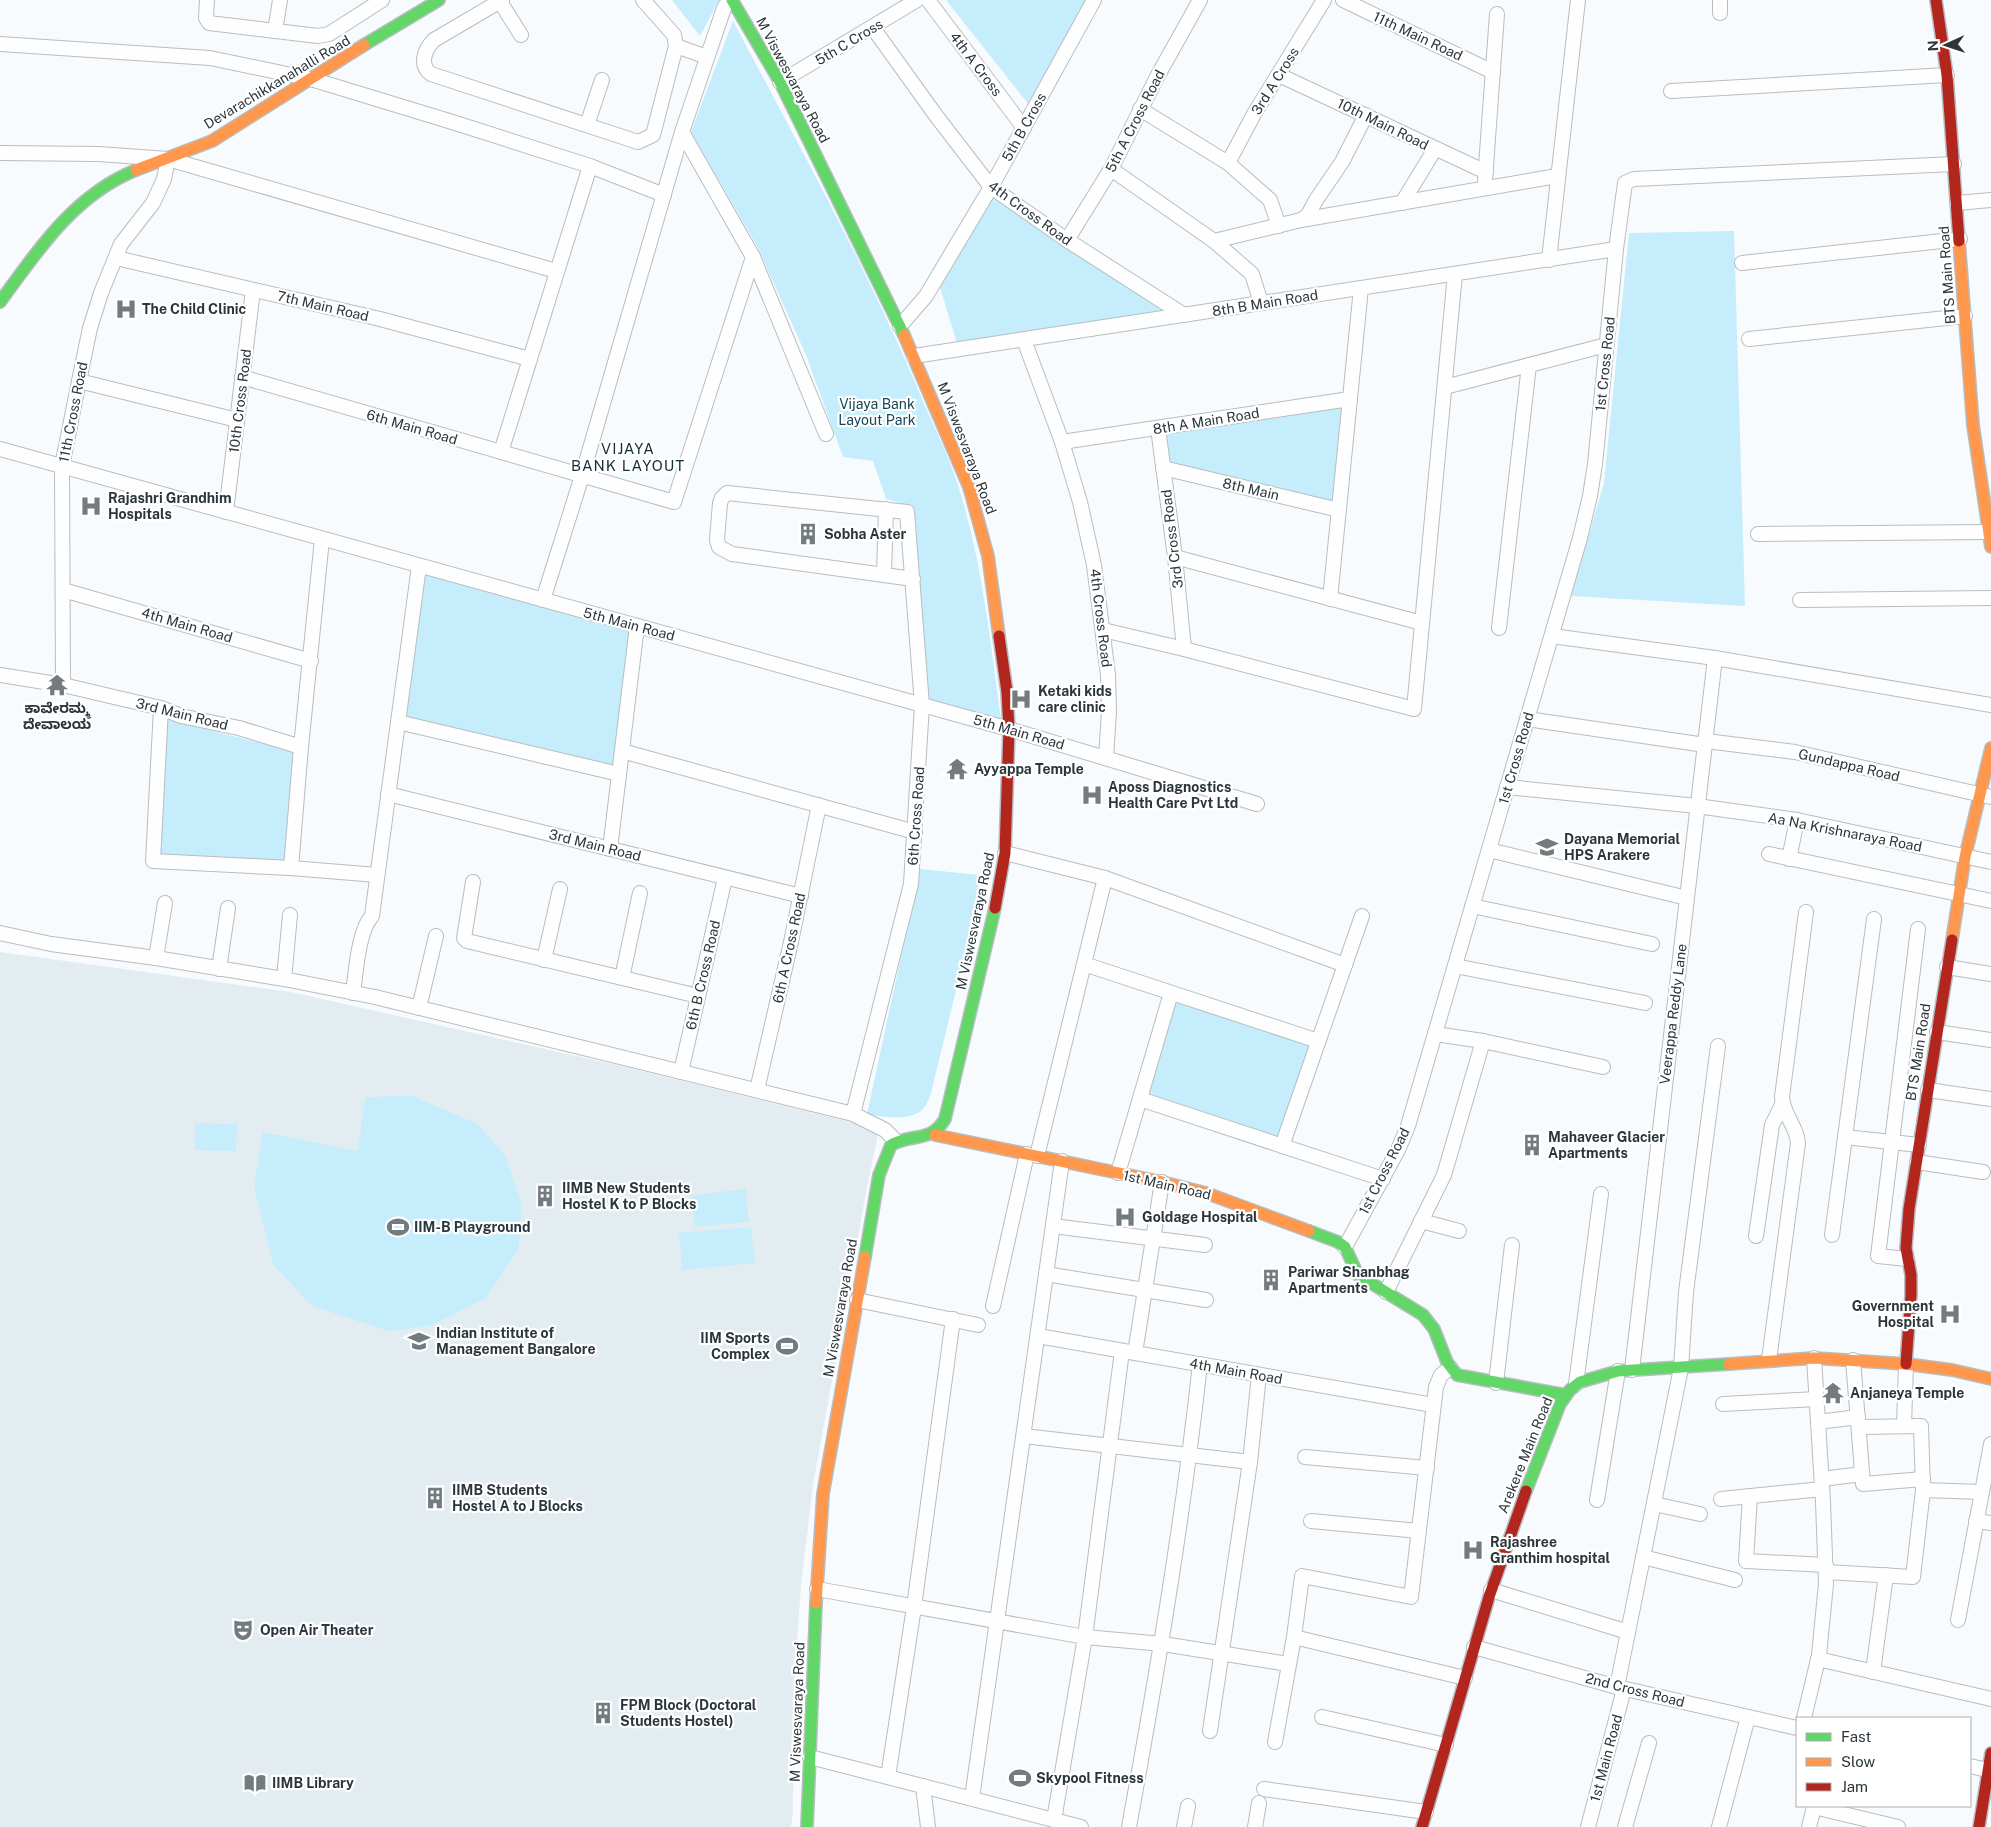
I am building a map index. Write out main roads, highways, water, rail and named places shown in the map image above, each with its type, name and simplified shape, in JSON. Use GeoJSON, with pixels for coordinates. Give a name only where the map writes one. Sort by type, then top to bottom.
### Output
{"type":"FeatureCollection","features":[{"type":"Feature","properties":{"kind":"place","name":"The Child Clinic"},"geometry":{"type":"Point","coordinates":[126,309]}},
{"type":"Feature","properties":{"kind":"place","name":"Rajashri Grandhim Hospitals"},"geometry":{"type":"Point","coordinates":[91,506]}},
{"type":"Feature","properties":{"kind":"place","name":"Sobha Aster"},"geometry":{"type":"Point","coordinates":[808,534]}},
{"type":"Feature","properties":{"kind":"place","name":"ಕಾವೇರಮ್ಮ ದೇವಾಲಯ"},"geometry":{"type":"Point","coordinates":[57,685]}},
{"type":"Feature","properties":{"kind":"place","name":"Ketaki kids care clinic"},"geometry":{"type":"Point","coordinates":[1021,699]}},
{"type":"Feature","properties":{"kind":"place","name":"Ayyappa Temple"},"geometry":{"type":"Point","coordinates":[957,769]}},
{"type":"Feature","properties":{"kind":"place","name":"Aposs Diagnostics Health Care Pvt Ltd"},"geometry":{"type":"Point","coordinates":[1092,795]}},
{"type":"Feature","properties":{"kind":"place","name":"Dayana Memorial HPS Arakere"},"geometry":{"type":"Point","coordinates":[1547,847]}},
{"type":"Feature","properties":{"kind":"place","name":"Mahaveer Glacier Apartments"},"geometry":{"type":"Point","coordinates":[1532,1145]}},
{"type":"Feature","properties":{"kind":"place","name":"IIMB New Students Hostel K to P Blocks"},"geometry":{"type":"Point","coordinates":[545,1196]}},
{"type":"Feature","properties":{"kind":"place","name":"Goldage Hospital"},"geometry":{"type":"Point","coordinates":[1125,1217]}},
{"type":"Feature","properties":{"kind":"place","name":"IIM-B Playground"},"geometry":{"type":"Point","coordinates":[398,1227]}},
{"type":"Feature","properties":{"kind":"place","name":"Pariwar Shanbhag Apartments"},"geometry":{"type":"Point","coordinates":[1271,1280]}},
{"type":"Feature","properties":{"kind":"place","name":"Government Hospital"},"geometry":{"type":"Point","coordinates":[1950,1314]}},
{"type":"Feature","properties":{"kind":"place","name":"Indian Institute of Management Bangalore"},"geometry":{"type":"Point","coordinates":[419,1341]}},
{"type":"Feature","properties":{"kind":"place","name":"IIM Sports Complex"},"geometry":{"type":"Point","coordinates":[787,1346]}},
{"type":"Feature","properties":{"kind":"place","name":"Anjaneya Temple"},"geometry":{"type":"Point","coordinates":[1833,1393]}},
{"type":"Feature","properties":{"kind":"place","name":"IIMB Students Hostel A to J Blocks"},"geometry":{"type":"Point","coordinates":[435,1498]}},
{"type":"Feature","properties":{"kind":"place","name":"Rajashree Granthim hospital"},"geometry":{"type":"Point","coordinates":[1473,1550]}},
{"type":"Feature","properties":{"kind":"place","name":"Open Air Theater"},"geometry":{"type":"Point","coordinates":[243,1630]}},
{"type":"Feature","properties":{"kind":"place","name":"FPM Block (Doctoral Students Hostel)"},"geometry":{"type":"Point","coordinates":[603,1713]}},
{"type":"Feature","properties":{"kind":"place","name":"Skypool Fitness"},"geometry":{"type":"Point","coordinates":[1020,1778]}},
{"type":"Feature","properties":{"kind":"place","name":"IIMB Library"},"geometry":{"type":"Point","coordinates":[255,1783]}},
{"type":"Feature","properties":{"kind":"district","name":"VIJAYA BANK LAYOUT"},"geometry":{"type":"Point","coordinates":[628,456]}},
{"type":"Feature","properties":{"kind":"park label","name":"Vijaya Bank Layout Park"},"geometry":{"type":"Point","coordinates":[877,412]}}]}
